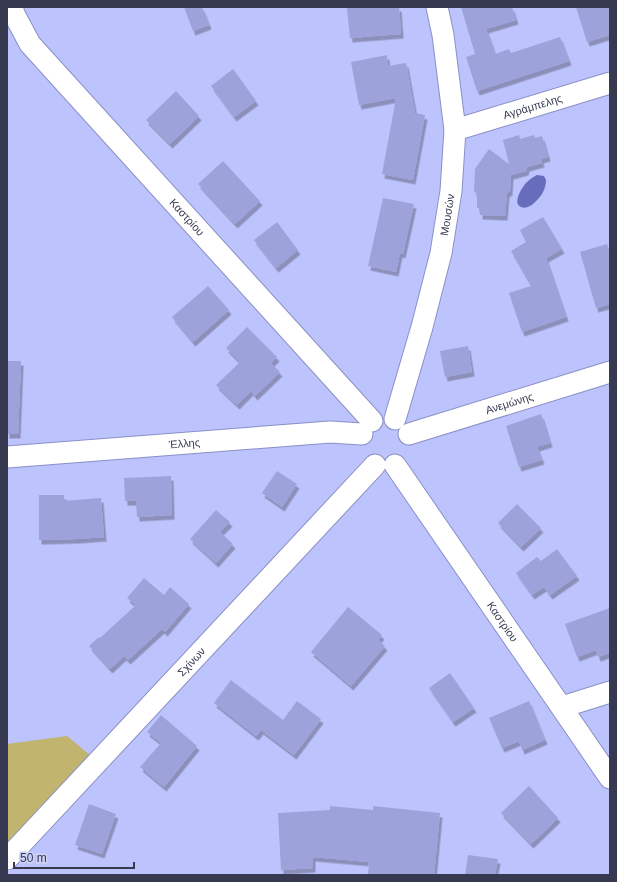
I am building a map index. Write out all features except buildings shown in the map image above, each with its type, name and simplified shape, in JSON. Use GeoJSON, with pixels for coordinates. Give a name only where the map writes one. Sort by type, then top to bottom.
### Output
{"type":"FeatureCollection","features":[{"type":"Feature","properties":{"kind":"street","name":"Καστρίου"},"geometry":{"type":"LineString","coordinates":[[12,7],[14,14],[30,44],[367,427]]}},
{"type":"Feature","properties":{"kind":"street","name":"Μουσών"},"geometry":{"type":"LineString","coordinates":[[395,419],[422,327],[441,253],[451,191],[455,130],[443,35],[437,7]]}},
{"type":"Feature","properties":{"kind":"street","name":"Αγράμπελης"},"geometry":{"type":"LineString","coordinates":[[455,130],[610,84]]}},
{"type":"Feature","properties":{"kind":"street","name":"Ανεμώνης"},"geometry":{"type":"LineString","coordinates":[[409,434],[610,372]]}},
{"type":"Feature","properties":{"kind":"street"},"geometry":{"type":"LineString","coordinates":[[384,417],[395,419],[404,425],[409,434],[410,446],[405,457],[385,465],[366,458],[361,447],[367,427],[384,417]]}},
{"type":"Feature","properties":{"kind":"street","name":"Έλλης"},"geometry":{"type":"LineString","coordinates":[[7,457],[330,432],[367,427]]}},
{"type":"Feature","properties":{"kind":"street","name":"Καστρίου"},"geometry":{"type":"LineString","coordinates":[[385,465],[562,707],[610,778]]}},
{"type":"Feature","properties":{"kind":"street","name":"Σχίνων"},"geometry":{"type":"LineString","coordinates":[[7,859],[385,465]]}},
{"type":"Feature","properties":{"kind":"street"},"geometry":{"type":"LineString","coordinates":[[562,707],[610,692]]}},
{"type":"Feature","properties":{"kind":"shaded area"},"geometry":{"type":"Polygon","coordinates":[[[67,736],[91,756],[7,845],[7,744],[67,736]]]}},
{"type":"Feature","properties":{"kind":"water"},"geometry":{"type":"Polygon","coordinates":[[[537,175],[544,176],[546,180],[543,192],[531,206],[524,208],[521,207],[517,202],[523,187],[537,175]]]}}]}
